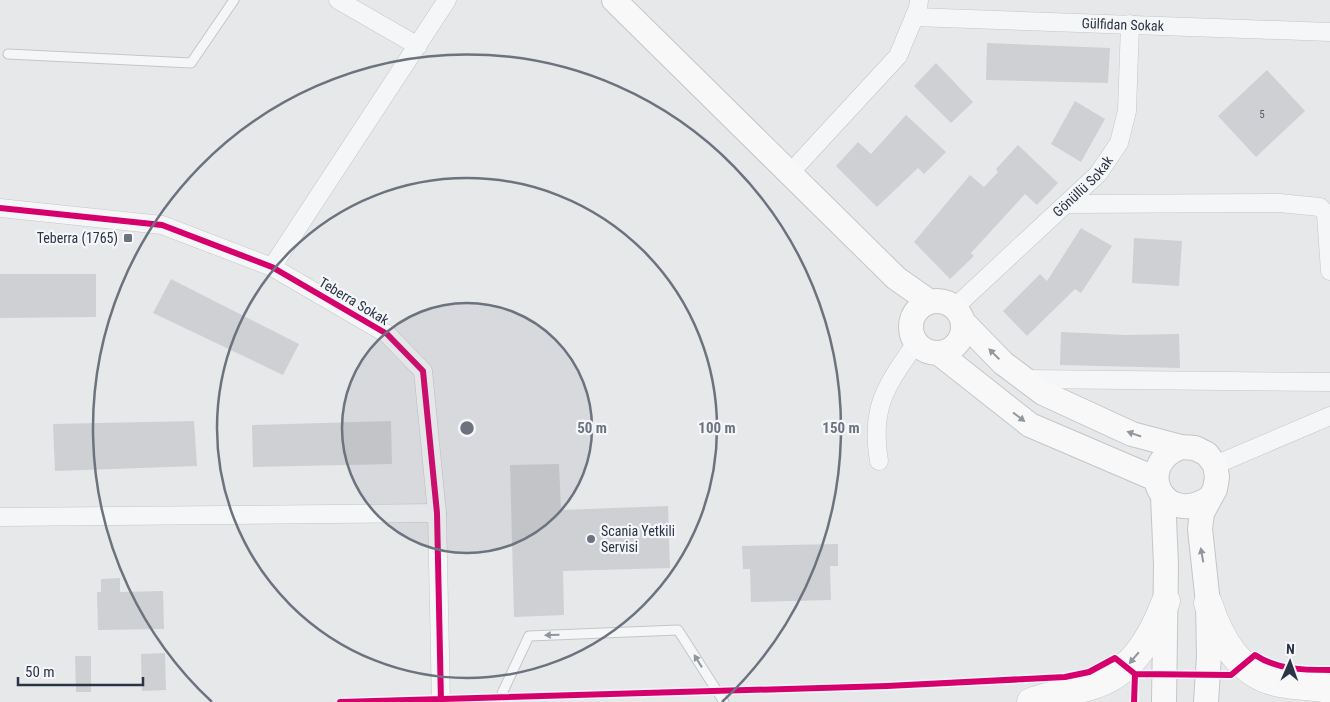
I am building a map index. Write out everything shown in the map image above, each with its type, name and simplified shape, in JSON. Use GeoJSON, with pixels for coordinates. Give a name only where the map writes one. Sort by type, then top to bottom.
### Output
{"type":"FeatureCollection","features":[{"type":"Feature","properties":{"kind":"main road"},"geometry":{"type":"LineString","coordinates":[[1031,702],[1091,686],[1117,674],[1126,667],[1144,646],[1166,601]]}},
{"type":"Feature","properties":{"kind":"main road"},"geometry":{"type":"LineString","coordinates":[[1208,604],[1225,644],[1252,672],[1278,682],[1330,689]]}},
{"type":"Feature","properties":{"kind":"street"},"geometry":{"type":"LineString","coordinates":[[338,0],[418,46]]}},
{"type":"Feature","properties":{"kind":"street"},"geometry":{"type":"LineString","coordinates":[[272,267],[447,0]]}},
{"type":"Feature","properties":{"kind":"street"},"geometry":{"type":"LineString","coordinates":[[616,1],[896,278],[922,309]]}},
{"type":"Feature","properties":{"kind":"street"},"geometry":{"type":"LineString","coordinates":[[790,173],[898,56],[917,8]]}},
{"type":"Feature","properties":{"kind":"street","name":"Gülfidan Sokak"},"geometry":{"type":"LineString","coordinates":[[917,8],[1130,24],[1330,32]]}},
{"type":"Feature","properties":{"kind":"street","name":"Gönüllü Sokak"},"geometry":{"type":"LineString","coordinates":[[959,315],[1066,204],[1098,174],[1119,143],[1127,111],[1130,24]]}},
{"type":"Feature","properties":{"kind":"street"},"geometry":{"type":"LineString","coordinates":[[1066,204],[1279,203],[1320,207],[1326,214],[1330,271]]}},
{"type":"Feature","properties":{"kind":"street","name":"Teberra Sokak"},"geometry":{"type":"LineString","coordinates":[[0,208],[162,225],[272,267],[387,334],[423,371],[437,513],[440,702]]}},
{"type":"Feature","properties":{"kind":"street"},"geometry":{"type":"LineString","coordinates":[[1206,702],[1209,656],[1208,604],[1200,529],[1202,513],[1215,489],[1217,477],[1215,465],[1207,454],[1195,448],[1181,447],[1132,434],[1043,392],[1003,363],[959,315],[940,301],[922,309],[912,334],[916,343],[922,349],[940,354],[1030,425],[1160,488],[1173,504],[1185,508],[1197,506],[1208,499]]}},
{"type":"Feature","properties":{"kind":"street"},"geometry":{"type":"LineString","coordinates":[[940,354],[957,345],[962,337],[959,315]]}},
{"type":"Feature","properties":{"kind":"street"},"geometry":{"type":"LineString","coordinates":[[880,461],[875,435],[877,413],[891,378],[916,343]]}},
{"type":"Feature","properties":{"kind":"street"},"geometry":{"type":"LineString","coordinates":[[1025,380],[1330,382]]}},
{"type":"Feature","properties":{"kind":"street"},"geometry":{"type":"LineString","coordinates":[[1215,465],[1330,416]]}},
{"type":"Feature","properties":{"kind":"street"},"geometry":{"type":"LineString","coordinates":[[1164,702],[1166,601],[1160,488],[1157,468],[1162,458],[1171,451],[1181,447]]}},
{"type":"Feature","properties":{"kind":"street"},"geometry":{"type":"LineString","coordinates":[[0,517],[437,513]]}},
{"type":"Feature","properties":{"kind":"lane"},"geometry":{"type":"LineString","coordinates":[[8,54],[191,62],[234,0]]}},
{"type":"Feature","properties":{"kind":"lane"},"geometry":{"type":"LineString","coordinates":[[498,702],[529,636],[678,630],[724,702]]}},
{"type":"Feature","properties":{"kind":"building"},"geometry":{"type":"Polygon","coordinates":[[[987,43],[1110,48],[1108,83],[986,80],[987,43]]]}},
{"type":"Feature","properties":{"kind":"building"},"geometry":{"type":"Polygon","coordinates":[[[936,63],[973,102],[951,123],[914,86],[936,63]]]}},
{"type":"Feature","properties":{"kind":"building"},"geometry":{"type":"Polygon","coordinates":[[[1267,70],[1305,111],[1256,157],[1218,116],[1267,70]]]}},
{"type":"Feature","properties":{"kind":"building"},"geometry":{"type":"Polygon","coordinates":[[[1075,101],[1105,119],[1081,162],[1051,144],[1075,101]]]}},
{"type":"Feature","properties":{"kind":"building"},"geometry":{"type":"Polygon","coordinates":[[[906,115],[946,152],[924,174],[918,168],[877,207],[836,166],[858,142],[871,154],[906,115]]]}},
{"type":"Feature","properties":{"kind":"building"},"geometry":{"type":"Polygon","coordinates":[[[1018,145],[1058,183],[1037,205],[1025,194],[971,253],[974,256],[950,279],[914,242],[970,175],[984,187],[998,172],[996,169],[1018,145]]]}},
{"type":"Feature","properties":{"kind":"building"},"geometry":{"type":"Polygon","coordinates":[[[1081,228],[1112,246],[1081,293],[1075,289],[1027,336],[1003,311],[1040,274],[1047,281],[1081,228]]]}},
{"type":"Feature","properties":{"kind":"building"},"geometry":{"type":"Polygon","coordinates":[[[1134,238],[1182,241],[1179,286],[1132,283],[1134,238]]]}},
{"type":"Feature","properties":{"kind":"building"},"geometry":{"type":"Polygon","coordinates":[[[0,274],[96,274],[96,317],[0,318],[0,274]]]}},
{"type":"Feature","properties":{"kind":"building"},"geometry":{"type":"Polygon","coordinates":[[[171,279],[299,344],[283,375],[153,313],[171,279]]]}},
{"type":"Feature","properties":{"kind":"building"},"geometry":{"type":"Polygon","coordinates":[[[1061,332],[1126,335],[1179,334],[1180,368],[1060,365],[1061,332]]]}},
{"type":"Feature","properties":{"kind":"building"},"geometry":{"type":"Polygon","coordinates":[[[194,421],[197,466],[55,471],[53,424],[194,421]]]}},
{"type":"Feature","properties":{"kind":"building"},"geometry":{"type":"Polygon","coordinates":[[[391,421],[392,464],[253,467],[252,425],[391,421]]]}},
{"type":"Feature","properties":{"kind":"building","name":"Scania Yetkili Servisi"},"geometry":{"type":"Polygon","coordinates":[[[559,464],[561,510],[668,506],[670,568],[563,571],[564,615],[514,617],[510,465],[559,464]]]}},
{"type":"Feature","properties":{"kind":"building"},"geometry":{"type":"Polygon","coordinates":[[[838,544],[838,566],[830,566],[831,600],[751,602],[750,569],[743,569],[742,546],[838,544]]]}},
{"type":"Feature","properties":{"kind":"building"},"geometry":{"type":"Polygon","coordinates":[[[120,578],[120,592],[163,591],[164,629],[98,630],[97,592],[101,592],[101,579],[120,578]]]}},
{"type":"Feature","properties":{"kind":"building"},"geometry":{"type":"Polygon","coordinates":[[[165,653],[166,690],[142,691],[141,654],[165,653]]]}},
{"type":"Feature","properties":{"kind":"building"},"geometry":{"type":"Polygon","coordinates":[[[75,656],[91,656],[91,692],[76,692],[75,656]]]}},
{"type":"Feature","properties":{"kind":"cycle path"},"geometry":{"type":"LineString","coordinates":[[0,208],[162,225],[272,267],[387,334],[423,371],[437,513],[441,702]]}},
{"type":"Feature","properties":{"kind":"cycle path"},"geometry":{"type":"LineString","coordinates":[[1135,674],[1231,675],[1255,655],[1273,664],[1282,666],[1330,670]]}},
{"type":"Feature","properties":{"kind":"cycle path"},"geometry":{"type":"LineString","coordinates":[[340,702],[887,686],[1065,677],[1089,672],[1115,658],[1135,674],[1134,702]]}},
{"type":"Feature","properties":{"kind":"place","name":"Teberra (1765)"},"geometry":{"type":"Point","coordinates":[128,238]}},
{"type":"Feature","properties":{"kind":"place","name":"Scania Yetkili Servisi"},"geometry":{"type":"Point","coordinates":[591,539]}}]}
